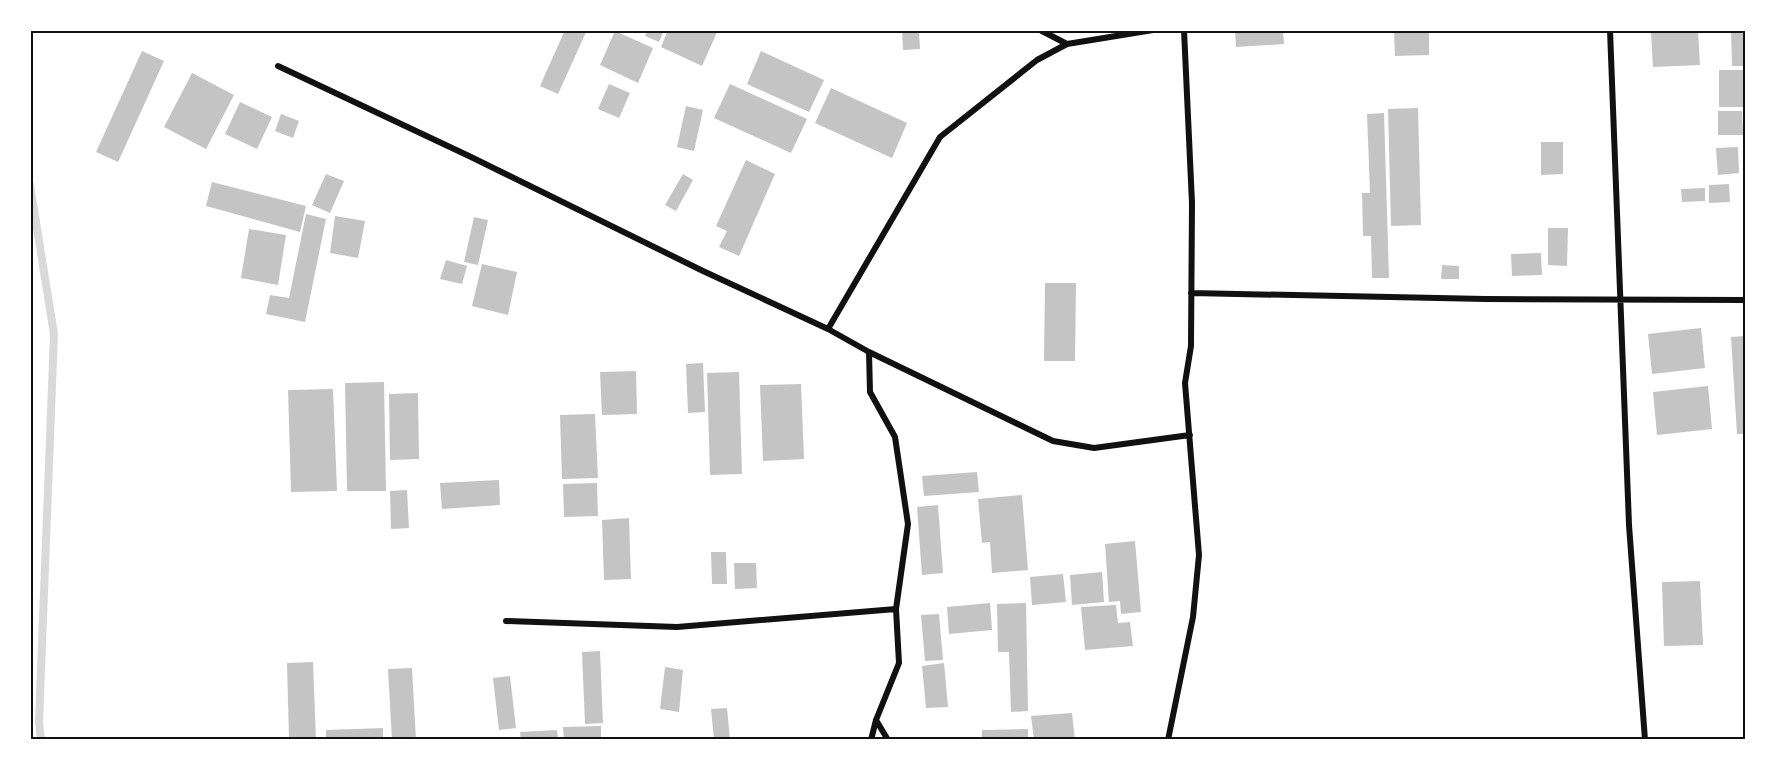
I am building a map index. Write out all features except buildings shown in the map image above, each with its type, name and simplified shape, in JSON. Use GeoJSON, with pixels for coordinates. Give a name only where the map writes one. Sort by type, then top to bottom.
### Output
{"type":"FeatureCollection","features":[{"type":"Feature","properties":{"kind":"street"},"geometry":{"type":"LineString","coordinates":[[1040,30],[1067,44]]}},
{"type":"Feature","properties":{"kind":"street"},"geometry":{"type":"LineString","coordinates":[[828,328],[940,137],[1037,60],[1067,44],[1153,30]]}},
{"type":"Feature","properties":{"kind":"street"},"geometry":{"type":"LineString","coordinates":[[1168,740],[1193,617],[1199,555],[1185,383],[1191,346],[1192,203],[1184,30]]}},
{"type":"Feature","properties":{"kind":"street"},"geometry":{"type":"LineString","coordinates":[[1610,30],[1629,525],[1645,740]]}},
{"type":"Feature","properties":{"kind":"street"},"geometry":{"type":"LineString","coordinates":[[278,66],[470,156],[703,271],[828,328],[869,352],[1053,441],[1094,448],[1190,435]]}},
{"type":"Feature","properties":{"kind":"street"},"geometry":{"type":"LineString","coordinates":[[1191,293],[1619,301],[1745,300]]}},
{"type":"Feature","properties":{"kind":"street"},"geometry":{"type":"LineString","coordinates":[[869,352],[870,392],[895,437],[908,524],[896,609],[899,663],[876,720],[871,740]]}},
{"type":"Feature","properties":{"kind":"street"},"geometry":{"type":"LineString","coordinates":[[506,621],[677,627],[896,609]]}},
{"type":"Feature","properties":{"kind":"street"},"geometry":{"type":"LineString","coordinates":[[876,720],[888,740]]}},
{"type":"Feature","properties":{"kind":"waterway"},"geometry":{"type":"LineString","coordinates":[[30,185],[54,334],[39,722],[41,740]]}}]}
